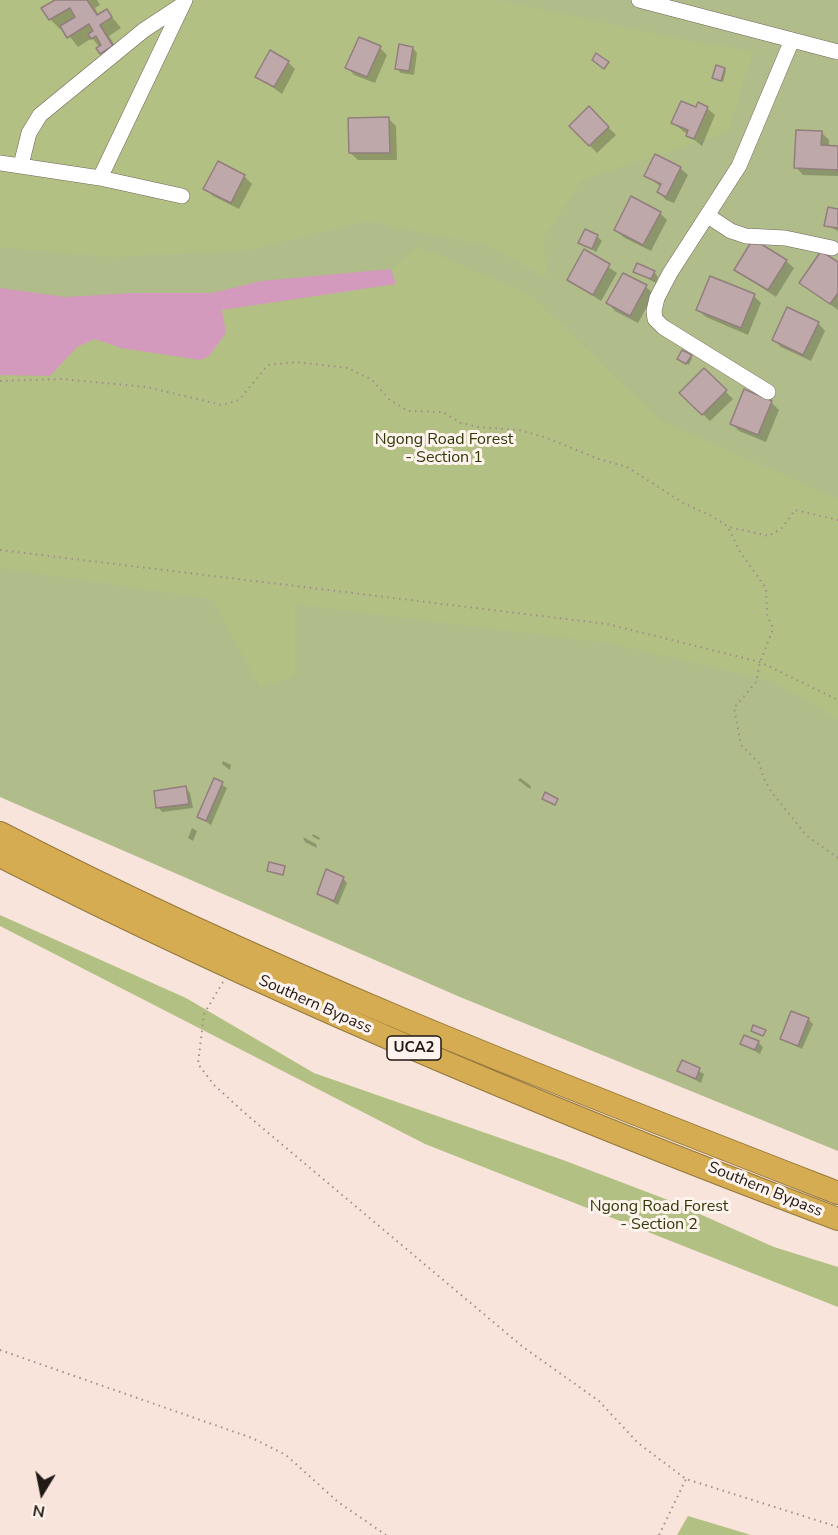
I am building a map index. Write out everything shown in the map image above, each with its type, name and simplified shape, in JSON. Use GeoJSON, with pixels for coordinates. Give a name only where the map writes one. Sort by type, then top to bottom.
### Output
{"type":"FeatureCollection","features":[{"type":"Feature","properties":{"kind":"highway","name":"Southern Bypass"},"geometry":{"type":"LineString","coordinates":[[0,833],[114,890],[496,1059],[838,1193]]}},
{"type":"Feature","properties":{"kind":"highway","name":"Southern Bypass"},"geometry":{"type":"LineString","coordinates":[[0,856],[95,904],[236,970],[481,1077],[838,1219]]}},
{"type":"Feature","properties":{"kind":"street"},"geometry":{"type":"LineString","coordinates":[[642,0],[838,52]]}},
{"type":"Feature","properties":{"kind":"street"},"geometry":{"type":"LineString","coordinates":[[21,165],[29,133],[40,115],[144,30],[184,2]]}},
{"type":"Feature","properties":{"kind":"street"},"geometry":{"type":"LineString","coordinates":[[100,178],[184,2]]}},
{"type":"Feature","properties":{"kind":"street"},"geometry":{"type":"LineString","coordinates":[[768,392],[663,327],[655,319],[654,311],[657,298],[670,273],[708,216],[752,140],[792,40]]}},
{"type":"Feature","properties":{"kind":"street"},"geometry":{"type":"LineString","coordinates":[[0,163],[100,178],[182,196]]}},
{"type":"Feature","properties":{"kind":"street"},"geometry":{"type":"LineString","coordinates":[[708,216],[731,231],[746,236],[785,238],[832,248]]}},
{"type":"Feature","properties":{"kind":"path"},"geometry":{"type":"LineString","coordinates":[[0,381],[61,379],[147,387],[222,405],[239,400],[268,365],[296,362],[348,368],[372,380],[390,400],[408,411],[443,412],[461,423],[479,428],[519,430],[627,467],[677,500],[710,515],[729,527],[769,536],[782,528],[795,510],[838,520]]}},
{"type":"Feature","properties":{"kind":"path"},"geometry":{"type":"LineString","coordinates":[[729,527],[740,552],[766,588],[766,614],[773,629],[760,662],[756,682],[734,708],[741,745],[759,763],[764,778],[789,816],[807,836],[838,858]]}},
{"type":"Feature","properties":{"kind":"path"},"geometry":{"type":"LineString","coordinates":[[0,550],[608,624],[760,662],[838,700]]}},
{"type":"Feature","properties":{"kind":"path"},"geometry":{"type":"LineString","coordinates":[[236,970],[218,988],[204,1014],[198,1064],[214,1085],[523,1347],[599,1401],[638,1443],[686,1479],[838,1527]]}},
{"type":"Feature","properties":{"kind":"path"},"geometry":{"type":"LineString","coordinates":[[0,1350],[261,1442],[286,1455],[338,1502],[386,1535]]}},
{"type":"Feature","properties":{"kind":"path"},"geometry":{"type":"LineString","coordinates":[[659,1535],[686,1479]]}},
{"type":"Feature","properties":{"kind":"green space"},"geometry":{"type":"Polygon","coordinates":[[[0,0],[838,0],[838,1151],[460,997],[0,797],[0,0]]]}},
{"type":"Feature","properties":{"kind":"green space"},"geometry":{"type":"Polygon","coordinates":[[[0,0],[499,0],[664,36],[753,52],[728,132],[583,179],[544,238],[546,278],[489,246],[367,221],[248,250],[112,257],[0,247],[0,0]]]}},
{"type":"Feature","properties":{"kind":"green space","name":"Ngong Road Forest - Section 1"},"geometry":{"type":"Polygon","coordinates":[[[417,246],[531,295],[661,421],[838,499],[838,719],[772,681],[610,643],[295,604],[295,677],[260,687],[212,599],[0,568],[0,375],[50,376],[77,347],[96,339],[121,348],[200,360],[222,310],[395,284],[391,269],[417,246]]]}},
{"type":"Feature","properties":{"kind":"green space","name":"Ngong Road Forest - Section 2"},"geometry":{"type":"Polygon","coordinates":[[[0,915],[186,998],[314,1073],[563,1160],[668,1200],[774,1247],[838,1267],[838,1307],[425,1144],[0,926],[0,915]]]}},
{"type":"Feature","properties":{"kind":"green space"},"geometry":{"type":"Polygon","coordinates":[[[688,1516],[751,1535],[677,1535],[688,1516]]]}},
{"type":"Feature","properties":{"kind":"shaded area"},"geometry":{"type":"Polygon","coordinates":[[[391,269],[396,284],[222,310],[226,333],[209,356],[200,360],[121,348],[95,339],[77,347],[50,376],[0,375],[0,288],[65,297],[133,293],[212,293],[261,281],[391,269]]]}},
{"type":"Feature","properties":{"kind":"building"},"geometry":{"type":"Polygon","coordinates":[[[55,0],[87,0],[97,15],[107,9],[112,17],[100,25],[113,46],[100,54],[96,48],[101,45],[96,36],[91,39],[88,34],[93,31],[89,24],[67,38],[60,26],[75,17],[70,8],[49,20],[41,8],[55,0]]]}},
{"type":"Feature","properties":{"kind":"building"},"geometry":{"type":"Polygon","coordinates":[[[359,37],[381,46],[367,77],[345,68],[359,37]]]}},
{"type":"Feature","properties":{"kind":"building"},"geometry":{"type":"Polygon","coordinates":[[[399,44],[413,47],[409,71],[395,69],[399,44]]]}},
{"type":"Feature","properties":{"kind":"building"},"geometry":{"type":"Polygon","coordinates":[[[270,50],[289,61],[274,87],[255,77],[270,50]]]}},
{"type":"Feature","properties":{"kind":"building"},"geometry":{"type":"Polygon","coordinates":[[[596,53],[609,62],[604,69],[592,60],[596,53]]]}},
{"type":"Feature","properties":{"kind":"building"},"geometry":{"type":"Polygon","coordinates":[[[716,65],[725,68],[721,81],[712,78],[716,65]]]}},
{"type":"Feature","properties":{"kind":"building"},"geometry":{"type":"Polygon","coordinates":[[[681,101],[696,107],[698,102],[708,107],[694,139],[686,136],[688,130],[671,123],[681,101]]]}},
{"type":"Feature","properties":{"kind":"building"},"geometry":{"type":"Polygon","coordinates":[[[589,106],[609,127],[589,146],[569,126],[589,106]]]}},
{"type":"Feature","properties":{"kind":"building"},"geometry":{"type":"Polygon","coordinates":[[[389,117],[390,153],[349,153],[348,118],[389,117]]]}},
{"type":"Feature","properties":{"kind":"building"},"geometry":{"type":"Polygon","coordinates":[[[796,130],[822,131],[821,145],[838,146],[838,170],[794,168],[796,130]]]}},
{"type":"Feature","properties":{"kind":"building"},"geometry":{"type":"Polygon","coordinates":[[[655,154],[681,167],[666,197],[657,192],[661,184],[644,176],[655,154]]]}},
{"type":"Feature","properties":{"kind":"building"},"geometry":{"type":"Polygon","coordinates":[[[218,161],[245,175],[231,203],[203,189],[218,161]]]}},
{"type":"Feature","properties":{"kind":"building"},"geometry":{"type":"Polygon","coordinates":[[[631,196],[661,212],[643,245],[614,230],[631,196]]]}},
{"type":"Feature","properties":{"kind":"building"},"geometry":{"type":"Polygon","coordinates":[[[828,207],[838,209],[838,228],[824,226],[828,207]]]}},
{"type":"Feature","properties":{"kind":"building"},"geometry":{"type":"Polygon","coordinates":[[[585,229],[598,235],[592,249],[578,243],[585,229]]]}},
{"type":"Feature","properties":{"kind":"building"},"geometry":{"type":"Polygon","coordinates":[[[753,239],[787,260],[768,290],[734,270],[753,239]]]}},
{"type":"Feature","properties":{"kind":"building"},"geometry":{"type":"Polygon","coordinates":[[[584,249],[610,264],[593,295],[567,280],[584,249]]]}},
{"type":"Feature","properties":{"kind":"building"},"geometry":{"type":"Polygon","coordinates":[[[821,251],[838,262],[838,293],[830,304],[799,283],[821,251]]]}},
{"type":"Feature","properties":{"kind":"building"},"geometry":{"type":"Polygon","coordinates":[[[637,263],[655,271],[651,279],[633,272],[637,263]]]}},
{"type":"Feature","properties":{"kind":"building"},"geometry":{"type":"Polygon","coordinates":[[[623,273],[647,285],[630,316],[606,303],[623,273]]]}},
{"type":"Feature","properties":{"kind":"building"},"geometry":{"type":"Polygon","coordinates":[[[710,276],[755,294],[741,328],[696,310],[710,276]]]}},
{"type":"Feature","properties":{"kind":"building"},"geometry":{"type":"Polygon","coordinates":[[[787,307],[819,322],[803,355],[772,340],[787,307]]]}},
{"type":"Feature","properties":{"kind":"building"},"geometry":{"type":"Polygon","coordinates":[[[682,350],[692,355],[686,364],[677,359],[682,350]]]}},
{"type":"Feature","properties":{"kind":"building"},"geometry":{"type":"Polygon","coordinates":[[[704,368],[727,390],[702,415],[679,393],[704,368]]]}},
{"type":"Feature","properties":{"kind":"building"},"geometry":{"type":"Polygon","coordinates":[[[744,389],[772,401],[758,435],[730,424],[744,389]]]}},
{"type":"Feature","properties":{"kind":"building"},"geometry":{"type":"Polygon","coordinates":[[[214,778],[223,782],[206,821],[197,817],[214,778]]]}},
{"type":"Feature","properties":{"kind":"building"},"geometry":{"type":"Polygon","coordinates":[[[186,786],[189,804],[156,808],[154,791],[186,786]]]}},
{"type":"Feature","properties":{"kind":"building"},"geometry":{"type":"Polygon","coordinates":[[[545,792],[558,799],[555,805],[542,799],[545,792]]]}},
{"type":"Feature","properties":{"kind":"building"},"geometry":{"type":"Polygon","coordinates":[[[269,862],[285,866],[283,875],[267,871],[269,862]]]}},
{"type":"Feature","properties":{"kind":"building"},"geometry":{"type":"Polygon","coordinates":[[[326,869],[344,877],[334,901],[317,894],[326,869]]]}},
{"type":"Feature","properties":{"kind":"building"},"geometry":{"type":"Polygon","coordinates":[[[791,1011],[809,1018],[798,1046],[780,1039],[791,1011]]]}},
{"type":"Feature","properties":{"kind":"building"},"geometry":{"type":"Polygon","coordinates":[[[753,1025],[766,1030],[763,1036],[751,1031],[753,1025]]]}},
{"type":"Feature","properties":{"kind":"building"},"geometry":{"type":"Polygon","coordinates":[[[744,1035],[759,1041],[755,1050],[740,1044],[744,1035]]]}},
{"type":"Feature","properties":{"kind":"building"},"geometry":{"type":"Polygon","coordinates":[[[682,1060],[700,1068],[696,1079],[677,1071],[682,1060]]]}}]}
